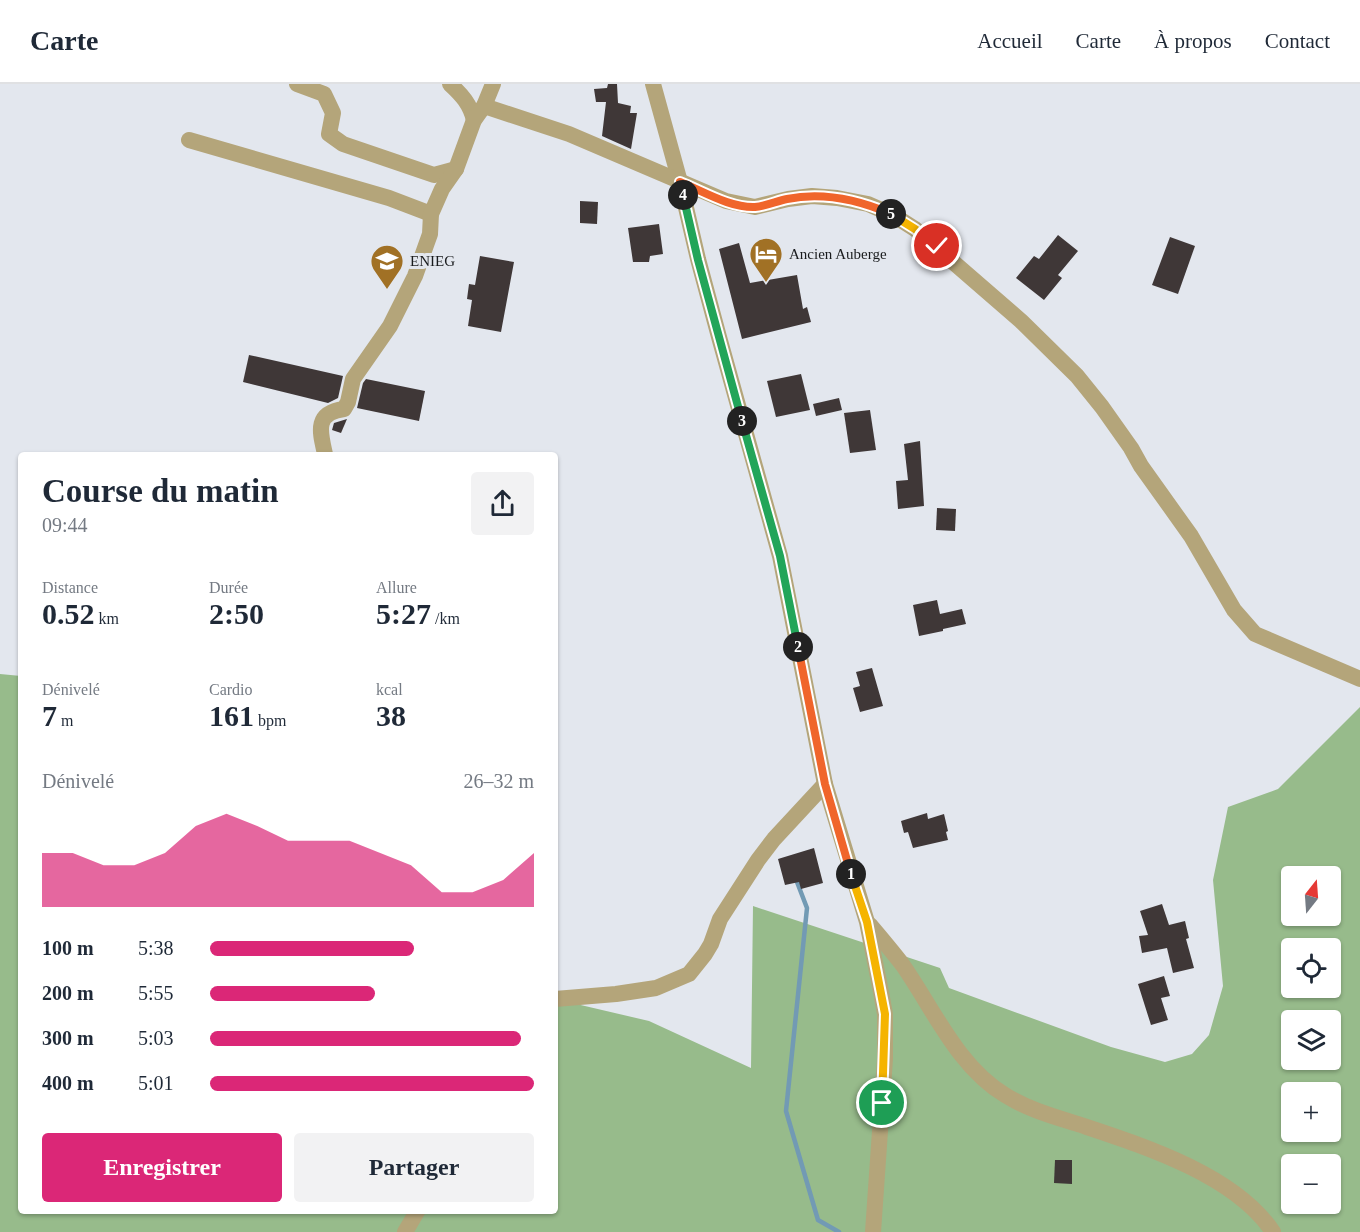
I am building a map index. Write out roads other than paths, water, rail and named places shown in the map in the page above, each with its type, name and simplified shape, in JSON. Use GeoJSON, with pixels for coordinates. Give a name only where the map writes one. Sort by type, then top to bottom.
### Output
{"type":"FeatureCollection","features":[{"type":"Feature","properties":{"kind":"street"},"geometry":{"type":"LineString","coordinates":[[297,84],[324,94],[333,113],[329,135],[343,144],[434,175],[456,169]]}},
{"type":"Feature","properties":{"kind":"street"},"geometry":{"type":"LineString","coordinates":[[450,84],[479,113],[569,134],[726,201],[755,207],[812,196],[837,198],[868,204],[893,215],[915,229],[1021,321],[1077,376],[1102,406],[1151,481],[1191,536],[1234,610],[1248,628],[1264,638],[1360,679]]}},
{"type":"Feature","properties":{"kind":"street"},"geometry":{"type":"LineString","coordinates":[[325,452],[321,424],[330,411],[344,409],[348,402],[353,379],[390,326],[416,276],[430,234],[431,214],[442,189],[456,169],[493,84]]}},
{"type":"Feature","properties":{"kind":"street"},"geometry":{"type":"LineString","coordinates":[[652,84],[780,556],[825,784],[867,922],[885,1014],[884,1081],[873,1232]]}},
{"type":"Feature","properties":{"kind":"street"},"geometry":{"type":"LineString","coordinates":[[189,140],[389,198],[431,214]]}},
{"type":"Feature","properties":{"kind":"street"},"geometry":{"type":"LineString","coordinates":[[558,999],[656,988],[689,974],[705,954],[720,918],[763,853],[825,784]]}},
{"type":"Feature","properties":{"kind":"street"},"geometry":{"type":"LineString","coordinates":[[867,922],[901,964],[967,1062],[1004,1095],[1030,1108],[1166,1156],[1202,1174],[1254,1208],[1274,1232]]}},
{"type":"Feature","properties":{"kind":"street"},"geometry":{"type":"LineString","coordinates":[[405,1232],[416,1214]]}},
{"type":"Feature","properties":{"kind":"waterway"},"geometry":{"type":"LineString","coordinates":[[797,882],[807,908],[786,1111],[818,1220],[839,1232]]}},
{"type":"Feature","properties":{"kind":"place","name":"Ancien Auberge"},"geometry":{"type":"Point","coordinates":[766,283]}},
{"type":"Feature","properties":{"kind":"place","name":"ENIEG"},"geometry":{"type":"Point","coordinates":[387,290]}}]}
